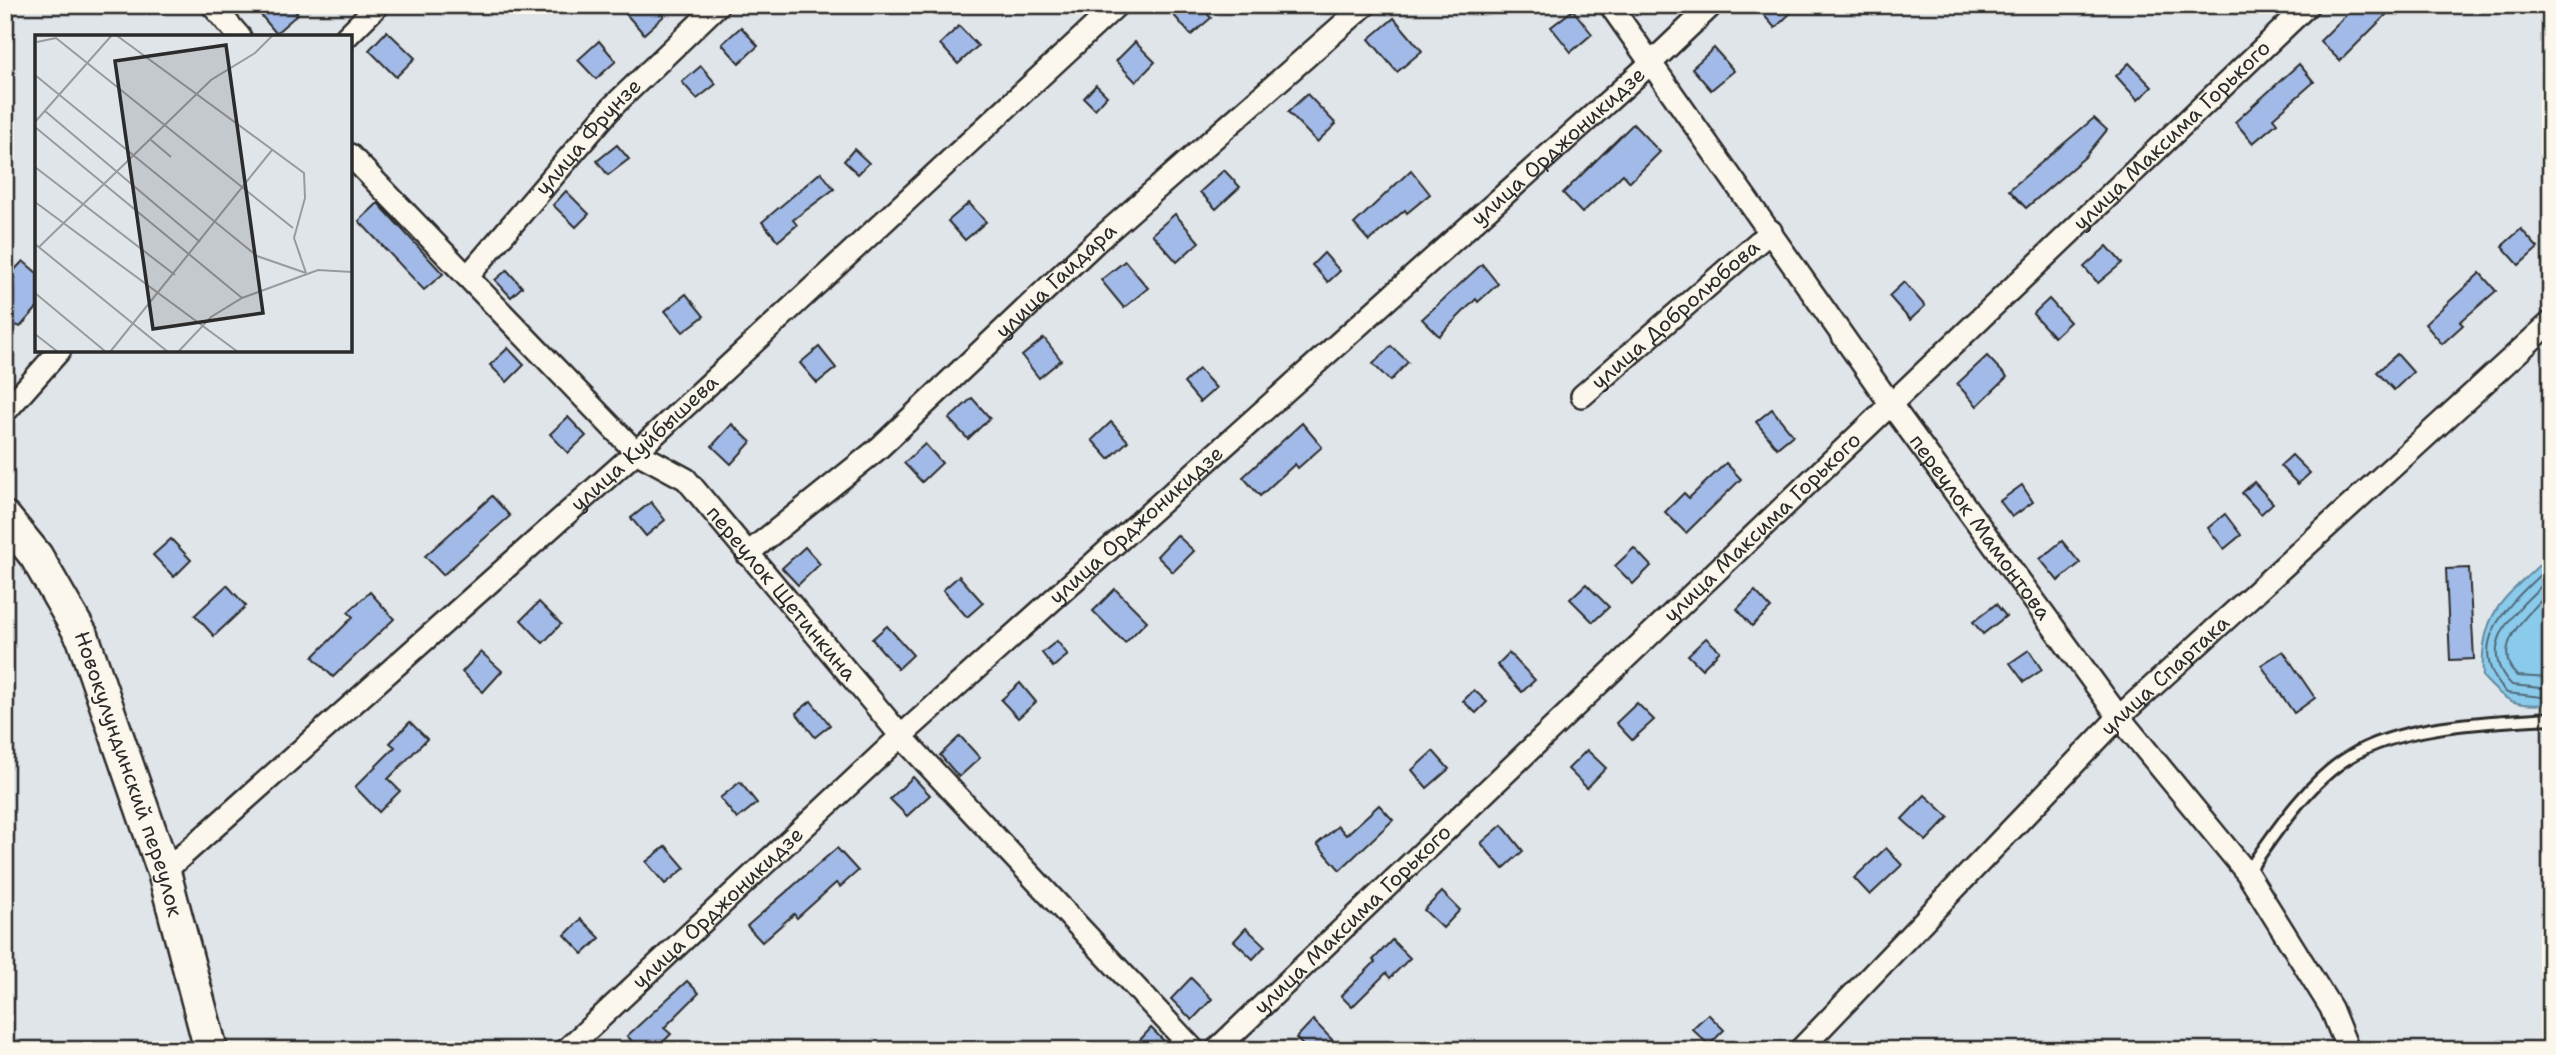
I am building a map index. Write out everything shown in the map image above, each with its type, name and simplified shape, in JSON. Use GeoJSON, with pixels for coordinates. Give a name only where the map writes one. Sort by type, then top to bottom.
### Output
{"type":"FeatureCollection","features":[{"type":"Feature","properties":{"kind":"street"},"geometry":{"type":"LineString","coordinates":[[212,5],[238,35]]}},
{"type":"Feature","properties":{"kind":"street"},"geometry":{"type":"LineString","coordinates":[[348,35],[378,5]]}},
{"type":"Feature","properties":{"kind":"street","name":"улица Фрунзе"},"geometry":{"type":"LineString","coordinates":[[468,276],[613,106],[718,5]]}},
{"type":"Feature","properties":{"kind":"street","name":"улица Куйбышева"},"geometry":{"type":"LineString","coordinates":[[164,872],[636,452],[1117,5]]}},
{"type":"Feature","properties":{"kind":"street","name":"улица Гайдара"},"geometry":{"type":"LineString","coordinates":[[747,554],[878,448],[1095,243],[1365,5]]}},
{"type":"Feature","properties":{"kind":"street","name":"переулок Мамонтова"},"geometry":{"type":"LineString","coordinates":[[1610,5],[1892,406],[2119,717],[2247,873],[2331,1008],[2348,1050]]}},
{"type":"Feature","properties":{"kind":"street","name":"улица Орджоникидзе"},"geometry":{"type":"LineString","coordinates":[[566,1050],[901,736],[1651,64],[1712,5]]}},
{"type":"Feature","properties":{"kind":"street","name":"улица Максима Горького"},"geometry":{"type":"LineString","coordinates":[[1216,1050],[2308,5]]}},
{"type":"Feature","properties":{"kind":"street","name":"переулок Щетинкина"},"geometry":{"type":"LineString","coordinates":[[352,157],[636,452],[686,479],[901,736],[1194,1050]]}},
{"type":"Feature","properties":{"kind":"street","name":"улица Добролюбова"},"geometry":{"type":"LineString","coordinates":[[1582,396],[1770,232]]}},
{"type":"Feature","properties":{"kind":"street","name":"улица Спартака"},"geometry":{"type":"LineString","coordinates":[[1800,1050],[2119,717],[2551,322]]}},
{"type":"Feature","properties":{"kind":"street"},"geometry":{"type":"LineString","coordinates":[[5,412],[58,352]]}},
{"type":"Feature","properties":{"kind":"street","name":"Новокулундинский переулок"},"geometry":{"type":"LineString","coordinates":[[5,518],[36,556],[83,638],[164,872],[211,1050]]}},
{"type":"Feature","properties":{"kind":"lane"},"geometry":{"type":"LineString","coordinates":[[2247,873],[2293,807],[2348,757],[2409,733],[2471,723],[2551,718]]}},
{"type":"Feature","properties":{"kind":"water"},"geometry":{"type":"Polygon","coordinates":[[[2551,554],[2551,704],[2520,704],[2505,698],[2483,677],[2486,635],[2499,606],[2551,554]]]}},
{"type":"Feature","properties":{"kind":"building"},"geometry":{"type":"Polygon","coordinates":[[[270,5],[290,5],[298,14],[276,33],[260,14],[270,5]]]}},
{"type":"Feature","properties":{"kind":"building"},"geometry":{"type":"Polygon","coordinates":[[[634,5],[655,5],[664,16],[644,34],[625,13],[634,5]]]}},
{"type":"Feature","properties":{"kind":"building"},"geometry":{"type":"Polygon","coordinates":[[[1165,5],[1200,5],[1211,18],[1191,35],[1165,5]]]}},
{"type":"Feature","properties":{"kind":"building"},"geometry":{"type":"Polygon","coordinates":[[[1755,5],[1799,5],[1775,28],[1755,5]]]}},
{"type":"Feature","properties":{"kind":"building"},"geometry":{"type":"Polygon","coordinates":[[[2356,5],[2396,5],[2340,61],[2320,41],[2356,5]]]}},
{"type":"Feature","properties":{"kind":"building"},"geometry":{"type":"Polygon","coordinates":[[[1573,10],[1592,34],[1571,52],[1551,27],[1573,10]]]}},
{"type":"Feature","properties":{"kind":"building"},"geometry":{"type":"Polygon","coordinates":[[[1394,18],[1422,51],[1397,72],[1369,39],[1394,18]]]}},
{"type":"Feature","properties":{"kind":"building"},"geometry":{"type":"Polygon","coordinates":[[[959,26],[978,46],[958,64],[940,44],[959,26]]]}},
{"type":"Feature","properties":{"kind":"building"},"geometry":{"type":"Polygon","coordinates":[[[741,27],[758,46],[739,63],[722,44],[741,27]]]}},
{"type":"Feature","properties":{"kind":"building"},"geometry":{"type":"Polygon","coordinates":[[[387,31],[415,58],[396,77],[369,50],[387,31]]]}},
{"type":"Feature","properties":{"kind":"building"},"geometry":{"type":"Polygon","coordinates":[[[599,41],[616,61],[596,79],[578,60],[599,41]]]}},
{"type":"Feature","properties":{"kind":"building"},"geometry":{"type":"Polygon","coordinates":[[[1135,42],[1155,62],[1136,82],[1116,61],[1135,42]]]}},
{"type":"Feature","properties":{"kind":"building"},"geometry":{"type":"Polygon","coordinates":[[[1714,48],[1734,71],[1711,90],[1692,68],[1714,48]]]}},
{"type":"Feature","properties":{"kind":"building"},"geometry":{"type":"Polygon","coordinates":[[[2129,63],[2152,87],[2138,100],[2116,76],[2129,63]]]}},
{"type":"Feature","properties":{"kind":"building"},"geometry":{"type":"Polygon","coordinates":[[[2299,64],[2314,82],[2273,118],[2277,123],[2253,143],[2235,122],[2299,64]]]}},
{"type":"Feature","properties":{"kind":"building"},"geometry":{"type":"Polygon","coordinates":[[[701,66],[716,84],[697,99],[682,82],[701,66]]]}},
{"type":"Feature","properties":{"kind":"building"},"geometry":{"type":"Polygon","coordinates":[[[1096,85],[1107,96],[1095,109],[1084,98],[1096,85]]]}},
{"type":"Feature","properties":{"kind":"building"},"geometry":{"type":"Polygon","coordinates":[[[1307,94],[1336,124],[1317,142],[1288,112],[1307,94]]]}},
{"type":"Feature","properties":{"kind":"building"},"geometry":{"type":"Polygon","coordinates":[[[2094,118],[2107,130],[2085,157],[2026,208],[2009,190],[2094,118]]]}},
{"type":"Feature","properties":{"kind":"building"},"geometry":{"type":"Polygon","coordinates":[[[1633,124],[1660,152],[1630,182],[1623,174],[1582,213],[1563,193],[1633,124]]]}},
{"type":"Feature","properties":{"kind":"building"},"geometry":{"type":"Polygon","coordinates":[[[617,145],[629,159],[608,175],[597,161],[617,145]]]}},
{"type":"Feature","properties":{"kind":"building"},"geometry":{"type":"Polygon","coordinates":[[[854,149],[869,163],[858,174],[844,161],[854,149]]]}},
{"type":"Feature","properties":{"kind":"building"},"geometry":{"type":"Polygon","coordinates":[[[1224,170],[1240,187],[1216,209],[1200,192],[1224,170]]]}},
{"type":"Feature","properties":{"kind":"building"},"geometry":{"type":"Polygon","coordinates":[[[1411,170],[1430,194],[1407,213],[1405,210],[1369,241],[1354,224],[1411,170]]]}},
{"type":"Feature","properties":{"kind":"building"},"geometry":{"type":"Polygon","coordinates":[[[821,172],[834,189],[793,220],[797,225],[778,241],[762,222],[821,172]]]}},
{"type":"Feature","properties":{"kind":"building"},"geometry":{"type":"Polygon","coordinates":[[[566,191],[589,214],[576,227],[553,205],[566,191]]]}},
{"type":"Feature","properties":{"kind":"building"},"geometry":{"type":"Polygon","coordinates":[[[378,203],[443,274],[424,290],[359,221],[378,203]]]}},
{"type":"Feature","properties":{"kind":"building"},"geometry":{"type":"Polygon","coordinates":[[[969,203],[986,222],[965,240],[948,221],[969,203]]]}},
{"type":"Feature","properties":{"kind":"building"},"geometry":{"type":"Polygon","coordinates":[[[1175,214],[1199,242],[1177,262],[1152,234],[1175,214]]]}},
{"type":"Feature","properties":{"kind":"building"},"geometry":{"type":"Polygon","coordinates":[[[2521,229],[2538,248],[2519,265],[2502,246],[2521,229]]]}},
{"type":"Feature","properties":{"kind":"building"},"geometry":{"type":"Polygon","coordinates":[[[2107,246],[2122,263],[2098,283],[2084,267],[2107,246]]]}},
{"type":"Feature","properties":{"kind":"building"},"geometry":{"type":"Polygon","coordinates":[[[1324,253],[1340,271],[1328,282],[1312,265],[1324,253]]]}},
{"type":"Feature","properties":{"kind":"building"},"geometry":{"type":"Polygon","coordinates":[[[23,261],[35,271],[35,310],[20,327],[17,325],[5,340],[5,280],[23,261]]]}},
{"type":"Feature","properties":{"kind":"building"},"geometry":{"type":"Polygon","coordinates":[[[1125,261],[1148,288],[1124,308],[1101,280],[1125,261]]]}},
{"type":"Feature","properties":{"kind":"building"},"geometry":{"type":"Polygon","coordinates":[[[1482,264],[1498,284],[1478,302],[1476,299],[1439,336],[1422,319],[1482,264]]]}},
{"type":"Feature","properties":{"kind":"building"},"geometry":{"type":"Polygon","coordinates":[[[507,270],[522,287],[511,297],[495,280],[507,270]]]}},
{"type":"Feature","properties":{"kind":"building"},"geometry":{"type":"Polygon","coordinates":[[[2480,273],[2496,291],[2460,322],[2463,325],[2442,344],[2425,324],[2480,273]]]}},
{"type":"Feature","properties":{"kind":"building"},"geometry":{"type":"Polygon","coordinates":[[[1904,282],[1925,306],[1910,320],[1889,296],[1904,282]]]}},
{"type":"Feature","properties":{"kind":"building"},"geometry":{"type":"Polygon","coordinates":[[[686,294],[704,316],[683,332],[665,311],[686,294]]]}},
{"type":"Feature","properties":{"kind":"building"},"geometry":{"type":"Polygon","coordinates":[[[2049,299],[2070,322],[2054,337],[2033,314],[2049,299]]]}},
{"type":"Feature","properties":{"kind":"building"},"geometry":{"type":"Polygon","coordinates":[[[1044,338],[1061,360],[1039,378],[1022,356],[1044,338]]]}},
{"type":"Feature","properties":{"kind":"building"},"geometry":{"type":"Polygon","coordinates":[[[1391,346],[1408,362],[1390,381],[1373,364],[1391,346]]]}},
{"type":"Feature","properties":{"kind":"building"},"geometry":{"type":"Polygon","coordinates":[[[819,347],[836,368],[817,383],[800,363],[819,347]]]}},
{"type":"Feature","properties":{"kind":"building"},"geometry":{"type":"Polygon","coordinates":[[[508,348],[524,365],[507,382],[490,365],[508,348]]]}},
{"type":"Feature","properties":{"kind":"building"},"geometry":{"type":"Polygon","coordinates":[[[2397,354],[2413,372],[2394,390],[2377,372],[2397,354]]]}},
{"type":"Feature","properties":{"kind":"building"},"geometry":{"type":"Polygon","coordinates":[[[1987,356],[2007,377],[1977,406],[1957,384],[1987,356]]]}},
{"type":"Feature","properties":{"kind":"building"},"geometry":{"type":"Polygon","coordinates":[[[1199,369],[1216,388],[1200,402],[1184,383],[1199,369]]]}},
{"type":"Feature","properties":{"kind":"building"},"geometry":{"type":"Polygon","coordinates":[[[972,398],[990,418],[968,439],[949,419],[972,398]]]}},
{"type":"Feature","properties":{"kind":"building"},"geometry":{"type":"Polygon","coordinates":[[[1772,409],[1793,435],[1777,448],[1756,422],[1772,409]]]}},
{"type":"Feature","properties":{"kind":"building"},"geometry":{"type":"Polygon","coordinates":[[[568,417],[586,436],[568,453],[550,434],[568,417]]]}},
{"type":"Feature","properties":{"kind":"building"},"geometry":{"type":"Polygon","coordinates":[[[1111,422],[1128,441],[1109,459],[1092,440],[1111,422]]]}},
{"type":"Feature","properties":{"kind":"building"},"geometry":{"type":"Polygon","coordinates":[[[1302,423],[1322,447],[1298,468],[1295,464],[1260,496],[1243,477],[1302,423]]]}},
{"type":"Feature","properties":{"kind":"building"},"geometry":{"type":"Polygon","coordinates":[[[732,424],[751,442],[731,464],[712,446],[732,424]]]}},
{"type":"Feature","properties":{"kind":"building"},"geometry":{"type":"Polygon","coordinates":[[[925,444],[942,463],[922,482],[904,463],[925,444]]]}},
{"type":"Feature","properties":{"kind":"building"},"geometry":{"type":"Polygon","coordinates":[[[2292,455],[2310,473],[2298,484],[2280,466],[2292,455]]]}},
{"type":"Feature","properties":{"kind":"building"},"geometry":{"type":"Polygon","coordinates":[[[1726,463],[1741,479],[1686,533],[1665,512],[1684,493],[1689,498],[1726,463]]]}},
{"type":"Feature","properties":{"kind":"building"},"geometry":{"type":"Polygon","coordinates":[[[2254,482],[2273,503],[2261,514],[2242,493],[2254,482]]]}},
{"type":"Feature","properties":{"kind":"building"},"geometry":{"type":"Polygon","coordinates":[[[2022,485],[2033,502],[2012,517],[2000,501],[2022,485]]]}},
{"type":"Feature","properties":{"kind":"building"},"geometry":{"type":"Polygon","coordinates":[[[492,496],[510,516],[443,575],[425,556],[492,496]]]}},
{"type":"Feature","properties":{"kind":"building"},"geometry":{"type":"Polygon","coordinates":[[[651,502],[665,520],[646,536],[631,518],[651,502]]]}},
{"type":"Feature","properties":{"kind":"building"},"geometry":{"type":"Polygon","coordinates":[[[2225,514],[2241,535],[2224,549],[2208,528],[2225,514]]]}},
{"type":"Feature","properties":{"kind":"building"},"geometry":{"type":"Polygon","coordinates":[[[1177,535],[1194,551],[1173,572],[1157,556],[1177,535]]]}},
{"type":"Feature","properties":{"kind":"building"},"geometry":{"type":"Polygon","coordinates":[[[171,539],[191,560],[174,577],[153,555],[171,539]]]}},
{"type":"Feature","properties":{"kind":"building"},"geometry":{"type":"Polygon","coordinates":[[[2062,541],[2080,563],[2058,581],[2040,559],[2062,541]]]}},
{"type":"Feature","properties":{"kind":"building"},"geometry":{"type":"Polygon","coordinates":[[[805,547],[820,564],[798,585],[782,568],[805,547]]]}},
{"type":"Feature","properties":{"kind":"building"},"geometry":{"type":"Polygon","coordinates":[[[1634,548],[1651,566],[1633,584],[1615,566],[1634,548]]]}},
{"type":"Feature","properties":{"kind":"building"},"geometry":{"type":"Polygon","coordinates":[[[2469,568],[2474,659],[2450,660],[2446,569],[2469,568]]]}},
{"type":"Feature","properties":{"kind":"building"},"geometry":{"type":"Polygon","coordinates":[[[959,576],[983,603],[967,617],[943,590],[959,576]]]}},
{"type":"Feature","properties":{"kind":"building"},"geometry":{"type":"Polygon","coordinates":[[[1586,584],[1609,607],[1593,622],[1570,599],[1586,584]]]}},
{"type":"Feature","properties":{"kind":"building"},"geometry":{"type":"Polygon","coordinates":[[[227,585],[246,606],[214,636],[195,615],[227,585]]]}},
{"type":"Feature","properties":{"kind":"building"},"geometry":{"type":"Polygon","coordinates":[[[1115,589],[1147,621],[1125,643],[1093,611],[1115,589]]]}},
{"type":"Feature","properties":{"kind":"building"},"geometry":{"type":"Polygon","coordinates":[[[1755,591],[1771,608],[1752,626],[1737,609],[1755,591]]]}},
{"type":"Feature","properties":{"kind":"building"},"geometry":{"type":"Polygon","coordinates":[[[370,592],[394,619],[333,677],[313,657],[353,617],[348,612],[370,592]]]}},
{"type":"Feature","properties":{"kind":"building"},"geometry":{"type":"Polygon","coordinates":[[[539,602],[561,624],[543,643],[521,620],[539,602]]]}},
{"type":"Feature","properties":{"kind":"building"},"geometry":{"type":"Polygon","coordinates":[[[1996,604],[2006,616],[1983,634],[1973,622],[1996,604]]]}},
{"type":"Feature","properties":{"kind":"building"},"geometry":{"type":"Polygon","coordinates":[[[887,626],[913,655],[898,669],[872,639],[887,626]]]}},
{"type":"Feature","properties":{"kind":"building"},"geometry":{"type":"Polygon","coordinates":[[[1706,638],[1720,651],[1702,669],[1688,655],[1706,638]]]}},
{"type":"Feature","properties":{"kind":"building"},"geometry":{"type":"Polygon","coordinates":[[[1057,641],[1068,655],[1053,667],[1042,653],[1057,641]]]}},
{"type":"Feature","properties":{"kind":"building"},"geometry":{"type":"Polygon","coordinates":[[[2029,650],[2042,670],[2024,682],[2010,663],[2029,650]]]}},
{"type":"Feature","properties":{"kind":"building"},"geometry":{"type":"Polygon","coordinates":[[[2283,651],[2315,698],[2294,713],[2261,665],[2283,651]]]}},
{"type":"Feature","properties":{"kind":"building"},"geometry":{"type":"Polygon","coordinates":[[[481,652],[502,671],[483,692],[462,672],[481,652]]]}},
{"type":"Feature","properties":{"kind":"building"},"geometry":{"type":"Polygon","coordinates":[[[1509,653],[1535,680],[1522,692],[1497,665],[1509,653]]]}},
{"type":"Feature","properties":{"kind":"building"},"geometry":{"type":"Polygon","coordinates":[[[1020,683],[1036,702],[1018,718],[1001,700],[1020,683]]]}},
{"type":"Feature","properties":{"kind":"building"},"geometry":{"type":"Polygon","coordinates":[[[1474,690],[1487,702],[1476,713],[1463,701],[1474,690]]]}},
{"type":"Feature","properties":{"kind":"building"},"geometry":{"type":"Polygon","coordinates":[[[811,701],[830,725],[815,737],[796,713],[811,701]]]}},
{"type":"Feature","properties":{"kind":"building"},"geometry":{"type":"Polygon","coordinates":[[[1637,703],[1654,720],[1632,740],[1616,723],[1637,703]]]}},
{"type":"Feature","properties":{"kind":"building"},"geometry":{"type":"Polygon","coordinates":[[[410,722],[427,739],[388,779],[400,791],[379,812],[355,787],[395,747],[390,743],[410,722]]]}},
{"type":"Feature","properties":{"kind":"building"},"geometry":{"type":"Polygon","coordinates":[[[960,736],[980,758],[959,777],[940,755],[960,736]]]}},
{"type":"Feature","properties":{"kind":"building"},"geometry":{"type":"Polygon","coordinates":[[[1587,750],[1606,768],[1587,788],[1568,769],[1587,750]]]}},
{"type":"Feature","properties":{"kind":"building"},"geometry":{"type":"Polygon","coordinates":[[[1433,751],[1449,769],[1427,788],[1412,770],[1433,751]]]}},
{"type":"Feature","properties":{"kind":"building"},"geometry":{"type":"Polygon","coordinates":[[[913,777],[930,795],[907,816],[890,799],[913,777]]]}},
{"type":"Feature","properties":{"kind":"building"},"geometry":{"type":"Polygon","coordinates":[[[740,782],[757,803],[737,819],[720,798],[740,782]]]}},
{"type":"Feature","properties":{"kind":"building"},"geometry":{"type":"Polygon","coordinates":[[[1925,795],[1949,817],[1926,841],[1902,819],[1925,795]]]}},
{"type":"Feature","properties":{"kind":"building"},"geometry":{"type":"Polygon","coordinates":[[[1379,805],[1393,820],[1340,870],[1317,844],[1338,826],[1346,835],[1379,805]]]}},
{"type":"Feature","properties":{"kind":"building"},"geometry":{"type":"Polygon","coordinates":[[[1502,825],[1523,851],[1503,869],[1481,843],[1502,825]]]}},
{"type":"Feature","properties":{"kind":"building"},"geometry":{"type":"Polygon","coordinates":[[[666,846],[685,868],[665,884],[646,862],[666,846]]]}},
{"type":"Feature","properties":{"kind":"building"},"geometry":{"type":"Polygon","coordinates":[[[837,848],[858,871],[840,887],[836,883],[797,918],[794,914],[762,942],[747,926],[837,848]]]}},
{"type":"Feature","properties":{"kind":"building"},"geometry":{"type":"Polygon","coordinates":[[[1886,848],[1902,865],[1870,895],[1854,878],[1886,848]]]}},
{"type":"Feature","properties":{"kind":"building"},"geometry":{"type":"Polygon","coordinates":[[[1442,892],[1460,910],[1443,928],[1424,910],[1442,892]]]}},
{"type":"Feature","properties":{"kind":"building"},"geometry":{"type":"Polygon","coordinates":[[[581,919],[600,938],[583,954],[565,935],[581,919]]]}},
{"type":"Feature","properties":{"kind":"building"},"geometry":{"type":"Polygon","coordinates":[[[1246,928],[1265,946],[1253,959],[1234,941],[1246,928]]]}},
{"type":"Feature","properties":{"kind":"building"},"geometry":{"type":"Polygon","coordinates":[[[1392,940],[1410,958],[1390,978],[1386,973],[1352,1007],[1341,996],[1375,962],[1373,960],[1392,940]]]}},
{"type":"Feature","properties":{"kind":"building"},"geometry":{"type":"Polygon","coordinates":[[[1191,978],[1212,999],[1192,1020],[1171,999],[1191,978]]]}},
{"type":"Feature","properties":{"kind":"building"},"geometry":{"type":"Polygon","coordinates":[[[687,981],[699,993],[664,1028],[671,1034],[655,1050],[641,1050],[627,1036],[687,981]]]}},
{"type":"Feature","properties":{"kind":"building"},"geometry":{"type":"Polygon","coordinates":[[[1708,1014],[1724,1030],[1709,1045],[1692,1029],[1708,1014]]]}},
{"type":"Feature","properties":{"kind":"building"},"geometry":{"type":"Polygon","coordinates":[[[1313,1020],[1342,1050],[1307,1050],[1296,1038],[1313,1020]]]}},
{"type":"Feature","properties":{"kind":"building"},"geometry":{"type":"Polygon","coordinates":[[[1151,1028],[1173,1050],[1148,1050],[1139,1041],[1151,1028]]]}}]}
